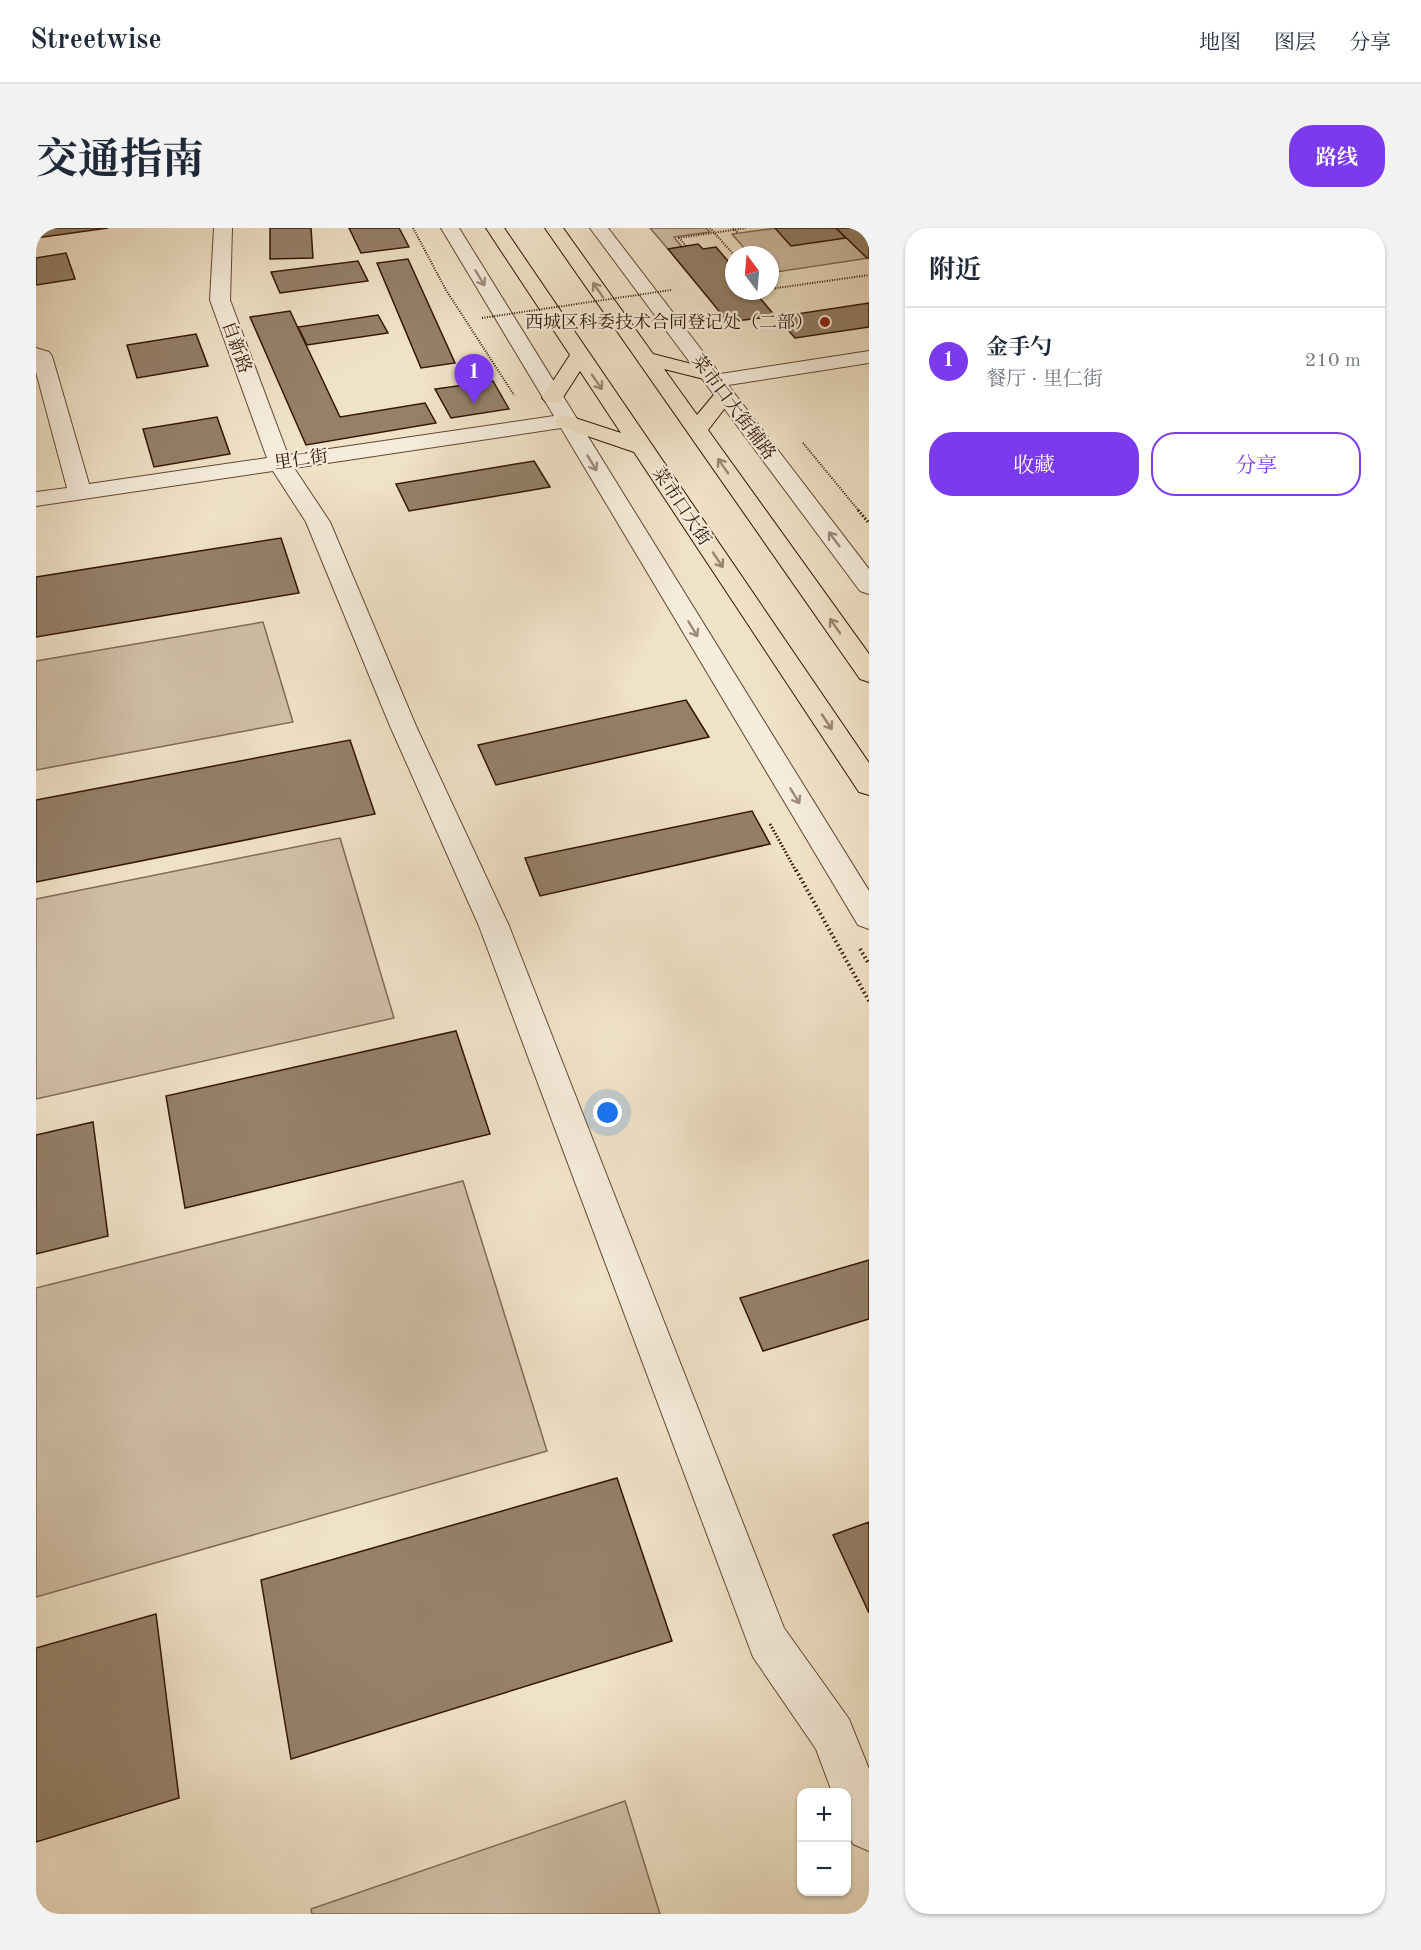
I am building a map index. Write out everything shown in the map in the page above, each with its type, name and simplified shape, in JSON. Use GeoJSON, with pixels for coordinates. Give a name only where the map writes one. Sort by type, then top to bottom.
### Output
{"type":"FeatureCollection","features":[{"type":"Feature","properties":{"kind":"main road","name":"菜市口大街"},"geometry":{"type":"LineString","coordinates":[[495,228],[579,357],[869,785]]}},
{"type":"Feature","properties":{"kind":"main road"},"geometry":{"type":"LineString","coordinates":[[554,228],[869,673]]}},
{"type":"Feature","properties":{"kind":"main road"},"geometry":{"type":"LineString","coordinates":[[553,398],[579,357]]}},
{"type":"Feature","properties":{"kind":"main road"},"geometry":{"type":"LineString","coordinates":[[646,358],[715,384],[697,430]]}},
{"type":"Feature","properties":{"kind":"main road"},"geometry":{"type":"LineString","coordinates":[[566,421],[642,447]]}},
{"type":"Feature","properties":{"kind":"street","name":"自新路"},"geometry":{"type":"LineString","coordinates":[[223,228],[220,300],[279,462],[318,522],[403,726],[494,926],[768,1642],[833,1735],[869,1828]]}},
{"type":"Feature","properties":{"kind":"street"},"geometry":{"type":"LineString","coordinates":[[450,228],[869,917]]}},
{"type":"Feature","properties":{"kind":"street","name":"菜市口大街辅路"},"geometry":{"type":"LineString","coordinates":[[599,228],[869,586]]}},
{"type":"Feature","properties":{"kind":"street"},"geometry":{"type":"LineString","coordinates":[[36,354],[42,356],[80,493]]}},
{"type":"Feature","properties":{"kind":"street"},"geometry":{"type":"LineString","coordinates":[[715,384],[869,357]]}},
{"type":"Feature","properties":{"kind":"street","name":"里仁街"},"geometry":{"type":"LineString","coordinates":[[36,499],[566,421]]}},
{"type":"Feature","properties":{"kind":"path"},"geometry":{"type":"LineString","coordinates":[[710,228],[726,246]]}},
{"type":"Feature","properties":{"kind":"path"},"geometry":{"type":"LineString","coordinates":[[733,228],[738,233]]}},
{"type":"Feature","properties":{"kind":"path"},"geometry":{"type":"LineString","coordinates":[[686,246],[679,238],[746,228]]}},
{"type":"Feature","properties":{"kind":"path"},"geometry":{"type":"LineString","coordinates":[[779,288],[869,275]]}},
{"type":"Feature","properties":{"kind":"path"},"geometry":{"type":"LineString","coordinates":[[482,318],[671,290]]}},
{"type":"Feature","properties":{"kind":"shaded area"},"geometry":{"type":"Polygon","coordinates":[[[650,228],[706,228],[710,232],[674,237],[682,247],[668,249],[650,228]]]}},
{"type":"Feature","properties":{"kind":"shaded area"},"geometry":{"type":"Polygon","coordinates":[[[777,228],[869,228],[869,258],[779,272],[779,246],[742,246],[732,234],[777,228]]]}},
{"type":"Feature","properties":{"kind":"shaded area"},"geometry":{"type":"Polygon","coordinates":[[[263,622],[293,722],[36,770],[36,661],[263,622]]]}},
{"type":"Feature","properties":{"kind":"shaded area"},"geometry":{"type":"Polygon","coordinates":[[[340,838],[394,1018],[36,1099],[36,899],[340,838]]]}},
{"type":"Feature","properties":{"kind":"shaded area"},"geometry":{"type":"Polygon","coordinates":[[[463,1181],[547,1451],[36,1597],[36,1288],[463,1181]]]}},
{"type":"Feature","properties":{"kind":"shaded area"},"geometry":{"type":"Polygon","coordinates":[[[625,1801],[660,1914],[312,1914],[311,1909],[625,1801]]]}},
{"type":"Feature","properties":{"kind":"building"},"geometry":{"type":"Polygon","coordinates":[[[36,228],[108,228],[36,238],[36,228]]]}},
{"type":"Feature","properties":{"kind":"building"},"geometry":{"type":"Polygon","coordinates":[[[270,228],[311,228],[313,258],[270,259],[270,228]]]}},
{"type":"Feature","properties":{"kind":"building"},"geometry":{"type":"Polygon","coordinates":[[[349,228],[399,228],[409,247],[361,253],[349,228]]]}},
{"type":"Feature","properties":{"kind":"building"},"geometry":{"type":"Polygon","coordinates":[[[775,228],[836,228],[846,238],[791,246],[775,228]]]}},
{"type":"Feature","properties":{"kind":"building"},"geometry":{"type":"Polygon","coordinates":[[[836,228],[869,228],[869,258],[867,258],[836,228]]]}},
{"type":"Feature","properties":{"kind":"building"},"geometry":{"type":"Polygon","coordinates":[[[698,244],[703,249],[716,247],[725,258],[725,300],[762,300],[775,316],[728,322],[668,249],[698,244]]]}},
{"type":"Feature","properties":{"kind":"building"},"geometry":{"type":"Polygon","coordinates":[[[66,253],[75,279],[36,285],[36,258],[66,253]]]}},
{"type":"Feature","properties":{"kind":"building"},"geometry":{"type":"Polygon","coordinates":[[[408,259],[455,363],[421,368],[377,263],[408,259]]]}},
{"type":"Feature","properties":{"kind":"building"},"geometry":{"type":"Polygon","coordinates":[[[358,261],[368,281],[280,293],[271,272],[358,261]]]}},
{"type":"Feature","properties":{"kind":"building","name":"西城区科委技术合同登记处（二部）"},"geometry":{"type":"Polygon","coordinates":[[[869,303],[869,327],[795,338],[777,317],[869,303]]]}},
{"type":"Feature","properties":{"kind":"building"},"geometry":{"type":"Polygon","coordinates":[[[290,311],[340,417],[425,403],[436,423],[306,445],[250,317],[290,311]]]}},
{"type":"Feature","properties":{"kind":"building"},"geometry":{"type":"Polygon","coordinates":[[[378,315],[388,333],[307,345],[298,327],[378,315]]]}},
{"type":"Feature","properties":{"kind":"building"},"geometry":{"type":"Polygon","coordinates":[[[196,334],[208,366],[137,378],[127,345],[196,334]]]}},
{"type":"Feature","properties":{"kind":"building"},"geometry":{"type":"Polygon","coordinates":[[[493,381],[509,409],[451,418],[435,389],[493,381]]]}},
{"type":"Feature","properties":{"kind":"building"},"geometry":{"type":"Polygon","coordinates":[[[217,417],[230,454],[154,467],[143,429],[217,417]]]}},
{"type":"Feature","properties":{"kind":"building"},"geometry":{"type":"Polygon","coordinates":[[[534,461],[550,487],[409,511],[396,484],[534,461]]]}},
{"type":"Feature","properties":{"kind":"building"},"geometry":{"type":"Polygon","coordinates":[[[281,538],[299,593],[36,637],[36,577],[281,538]]]}},
{"type":"Feature","properties":{"kind":"building"},"geometry":{"type":"Polygon","coordinates":[[[686,700],[709,737],[496,785],[478,745],[686,700]]]}},
{"type":"Feature","properties":{"kind":"building"},"geometry":{"type":"Polygon","coordinates":[[[350,740],[375,814],[36,882],[36,800],[350,740]]]}},
{"type":"Feature","properties":{"kind":"building"},"geometry":{"type":"Polygon","coordinates":[[[752,811],[770,844],[540,896],[525,858],[752,811]]]}},
{"type":"Feature","properties":{"kind":"building"},"geometry":{"type":"Polygon","coordinates":[[[456,1031],[490,1134],[185,1208],[166,1096],[456,1031]]]}},
{"type":"Feature","properties":{"kind":"building"},"geometry":{"type":"Polygon","coordinates":[[[93,1122],[108,1236],[36,1254],[36,1135],[93,1122]]]}},
{"type":"Feature","properties":{"kind":"building"},"geometry":{"type":"Polygon","coordinates":[[[869,1260],[869,1319],[763,1351],[740,1298],[869,1260]]]}},
{"type":"Feature","properties":{"kind":"building"},"geometry":{"type":"Polygon","coordinates":[[[617,1478],[672,1641],[291,1759],[261,1580],[617,1478]]]}},
{"type":"Feature","properties":{"kind":"building"},"geometry":{"type":"Polygon","coordinates":[[[869,1522],[869,1613],[833,1535],[869,1522]]]}},
{"type":"Feature","properties":{"kind":"building"},"geometry":{"type":"Polygon","coordinates":[[[156,1614],[179,1798],[36,1842],[36,1648],[156,1614]]]}},
{"type":"Feature","properties":{"kind":"place","name":"西城区科委技术合同登记处（二部）"},"geometry":{"type":"Point","coordinates":[825,322]}},
{"type":"Feature","properties":{"kind":"place","name":"金手勺"},"geometry":{"type":"Point","coordinates":[474,404]}}]}
